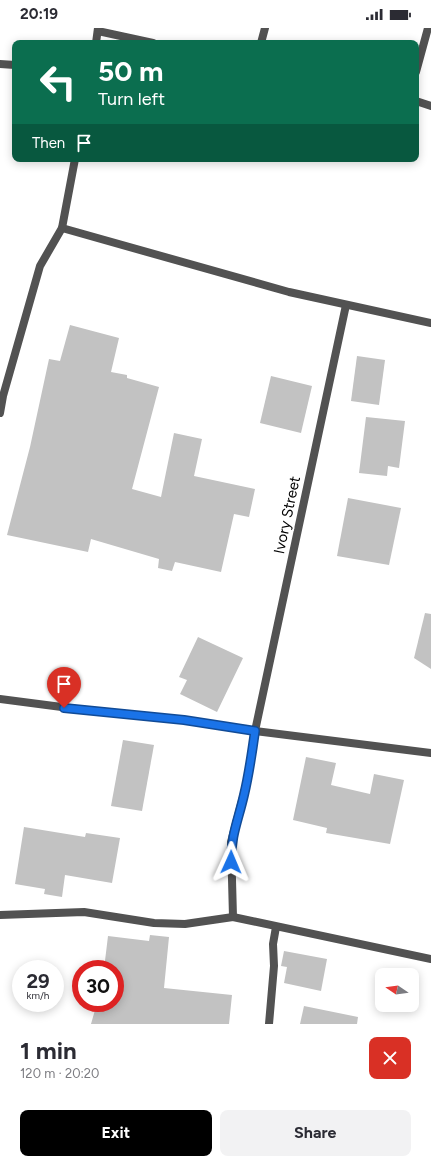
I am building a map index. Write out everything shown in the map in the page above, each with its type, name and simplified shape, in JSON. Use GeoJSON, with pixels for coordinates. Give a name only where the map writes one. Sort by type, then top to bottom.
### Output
{"type":"FeatureCollection","features":[{"type":"Feature","properties":{"kind":"street"},"geometry":{"type":"LineString","coordinates":[[262,40],[266,28]]}},
{"type":"Feature","properties":{"kind":"street"},"geometry":{"type":"LineString","coordinates":[[419,61],[428,28]]}},
{"type":"Feature","properties":{"kind":"street"},"geometry":{"type":"LineString","coordinates":[[96,40],[98,30],[140,40]]}},
{"type":"Feature","properties":{"kind":"street"},"geometry":{"type":"LineString","coordinates":[[0,64],[12,64]]}},
{"type":"Feature","properties":{"kind":"street"},"geometry":{"type":"LineString","coordinates":[[419,102],[431,106]]}},
{"type":"Feature","properties":{"kind":"street"},"geometry":{"type":"LineString","coordinates":[[0,412],[3,396],[40,266],[62,228],[74,162]]}},
{"type":"Feature","properties":{"kind":"street"},"geometry":{"type":"LineString","coordinates":[[62,228],[289,292],[431,322]]}},
{"type":"Feature","properties":{"kind":"street","name":"Ivory Street"},"geometry":{"type":"LineString","coordinates":[[233,917],[231,842],[247,782],[255,731],[346,305]]}},
{"type":"Feature","properties":{"kind":"street"},"geometry":{"type":"LineString","coordinates":[[0,699],[77,709],[184,720],[255,731],[431,753]]}},
{"type":"Feature","properties":{"kind":"street"},"geometry":{"type":"LineString","coordinates":[[0,914],[84,912],[154,923],[185,924],[233,917],[431,959]]}},
{"type":"Feature","properties":{"kind":"street"},"geometry":{"type":"LineString","coordinates":[[269,1024],[274,966],[273,944],[276,927]]}},
{"type":"Feature","properties":{"kind":"building"},"geometry":{"type":"Polygon","coordinates":[[[70,325],[119,338],[111,372],[127,375],[127,378],[159,387],[132,489],[161,497],[174,433],[202,439],[194,476],[255,489],[249,517],[234,514],[221,572],[175,562],[172,571],[158,568],[159,559],[91,539],[88,552],[7,535],[30,447],[49,359],[60,361],[70,325]]]}},
{"type":"Feature","properties":{"kind":"building"},"geometry":{"type":"Polygon","coordinates":[[[357,356],[385,360],[379,405],[351,401],[357,356]]]}},
{"type":"Feature","properties":{"kind":"building"},"geometry":{"type":"Polygon","coordinates":[[[271,376],[312,386],[301,433],[260,423],[271,376]]]}},
{"type":"Feature","properties":{"kind":"building"},"geometry":{"type":"Polygon","coordinates":[[[366,417],[405,421],[399,468],[388,466],[387,476],[359,473],[366,417]]]}},
{"type":"Feature","properties":{"kind":"building"},"geometry":{"type":"Polygon","coordinates":[[[348,498],[401,508],[389,565],[337,556],[348,498]]]}},
{"type":"Feature","properties":{"kind":"building"},"geometry":{"type":"Polygon","coordinates":[[[425,613],[431,614],[431,669],[414,658],[425,613]]]}},
{"type":"Feature","properties":{"kind":"building"},"geometry":{"type":"Polygon","coordinates":[[[198,637],[243,658],[217,712],[180,694],[187,680],[179,677],[198,637]]]}},
{"type":"Feature","properties":{"kind":"building"},"geometry":{"type":"Polygon","coordinates":[[[123,740],[154,745],[142,811],[111,806],[123,740]]]}},
{"type":"Feature","properties":{"kind":"building"},"geometry":{"type":"Polygon","coordinates":[[[306,757],[336,763],[331,785],[370,794],[374,774],[404,780],[390,844],[326,833],[327,828],[293,820],[306,757]]]}},
{"type":"Feature","properties":{"kind":"building"},"geometry":{"type":"Polygon","coordinates":[[[24,827],[85,837],[86,833],[120,838],[112,883],[65,875],[62,897],[44,894],[45,889],[15,884],[24,827]]]}},
{"type":"Feature","properties":{"kind":"building"},"geometry":{"type":"Polygon","coordinates":[[[150,935],[169,937],[164,988],[232,995],[229,1024],[91,1024],[94,1012],[124,1012],[124,960],[105,960],[108,936],[149,941],[150,935]]]}},
{"type":"Feature","properties":{"kind":"building"},"geometry":{"type":"Polygon","coordinates":[[[284,951],[327,959],[321,991],[284,983],[287,967],[281,966],[284,951]]]}},
{"type":"Feature","properties":{"kind":"building"},"geometry":{"type":"Polygon","coordinates":[[[304,1006],[358,1017],[357,1024],[300,1024],[304,1006]]]}},
{"type":"Feature","properties":{"kind":"route"},"geometry":{"type":"LineString","coordinates":[[64,708],[184,720],[255,731],[247,782],[241,806],[234,825],[231,842],[231,862]]}}]}
